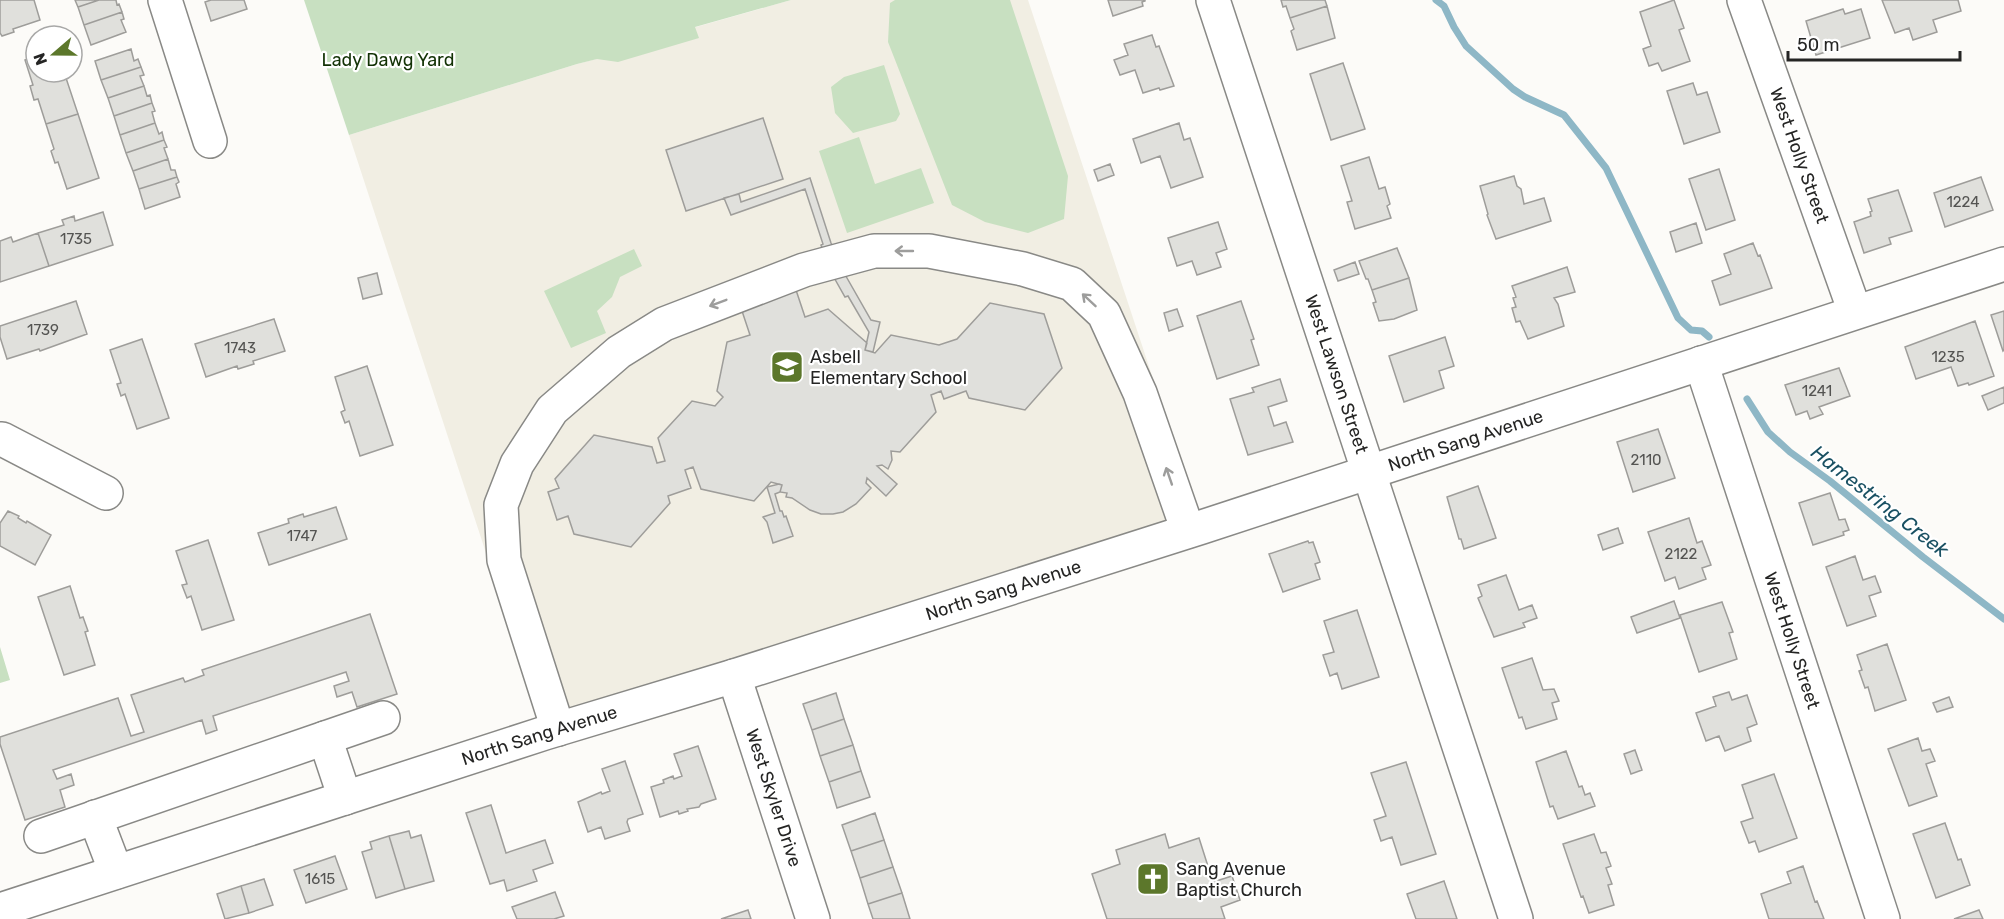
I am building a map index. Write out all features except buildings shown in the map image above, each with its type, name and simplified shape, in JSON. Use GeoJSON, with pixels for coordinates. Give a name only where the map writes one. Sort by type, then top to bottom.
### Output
{"type":"FeatureCollection","features":[{"type":"Feature","properties":{"kind":"street"},"geometry":{"type":"LineString","coordinates":[[165,0],[210,141]]}},
{"type":"Feature","properties":{"kind":"street","name":"West Lawson Street"},"geometry":{"type":"LineString","coordinates":[[1213,0],[1516,919]]}},
{"type":"Feature","properties":{"kind":"street","name":"West Holly Street"},"geometry":{"type":"LineString","coordinates":[[1744,0],[1855,312]]}},
{"type":"Feature","properties":{"kind":"street"},"geometry":{"type":"LineString","coordinates":[[558,729],[504,560],[501,505],[517,464],[552,410],[619,352],[664,324],[804,270],[874,251],[928,251],[1023,268],[1071,284],[1104,314],[1109,324],[1140,393],[1188,531]]}},
{"type":"Feature","properties":{"kind":"street","name":"North Sang Avenue"},"geometry":{"type":"LineString","coordinates":[[0,910],[558,729],[734,676],[1370,473],[2004,264]]}},
{"type":"Feature","properties":{"kind":"street","name":"West Holly Street"},"geometry":{"type":"LineString","coordinates":[[1701,363],[1883,919]]}},
{"type":"Feature","properties":{"kind":"street"},"geometry":{"type":"LineString","coordinates":[[1,437],[106,493]]}},
{"type":"Feature","properties":{"kind":"street","name":"West Skyler Drive"},"geometry":{"type":"LineString","coordinates":[[734,676],[813,919]]}},
{"type":"Feature","properties":{"kind":"street"},"geometry":{"type":"LineString","coordinates":[[41,836],[383,718]]}},
{"type":"Feature","properties":{"kind":"street"},"geometry":{"type":"LineString","coordinates":[[325,738],[345,798]]}},
{"type":"Feature","properties":{"kind":"street"},"geometry":{"type":"LineString","coordinates":[[95,817],[116,872]]}},
{"type":"Feature","properties":{"kind":"shaded area","name":"Asbell Elementary School"},"geometry":{"type":"Polygon","coordinates":[[[791,0],[1028,0],[1202,527],[545,733],[349,135],[619,53],[689,29],[791,0]]]}},
{"type":"Feature","properties":{"kind":"green space","name":"Lady Dawg Yard"},"geometry":{"type":"Polygon","coordinates":[[[304,0],[791,0],[695,27],[699,38],[618,62],[597,59],[577,64],[349,135],[304,0]]]}},
{"type":"Feature","properties":{"kind":"green space"},"geometry":{"type":"Polygon","coordinates":[[[895,0],[1010,0],[1068,176],[1064,219],[1028,233],[985,222],[952,205],[888,42],[890,3],[895,0]]]}},
{"type":"Feature","properties":{"kind":"green space"},"geometry":{"type":"Polygon","coordinates":[[[884,65],[900,114],[896,121],[853,133],[835,113],[831,87],[844,77],[884,65]]]}},
{"type":"Feature","properties":{"kind":"green space"},"geometry":{"type":"Polygon","coordinates":[[[859,137],[875,184],[921,168],[934,203],[847,233],[819,151],[859,137]]]}},
{"type":"Feature","properties":{"kind":"green space"},"geometry":{"type":"Polygon","coordinates":[[[634,249],[642,266],[620,277],[612,297],[597,311],[606,333],[571,348],[544,291],[634,249]]]}},
{"type":"Feature","properties":{"kind":"green space"},"geometry":{"type":"Polygon","coordinates":[[[0,647],[10,680],[0,683],[0,647]]]}},
{"type":"Feature","properties":{"kind":"waterway","name":"Hamestring Creek"},"geometry":{"type":"LineString","coordinates":[[1436,0],[1444,6],[1466,46],[1513,89],[1564,115],[1606,168],[1678,318],[1691,330],[1702,331],[1709,337]]}},
{"type":"Feature","properties":{"kind":"waterway","name":"Hamestring Creek"},"geometry":{"type":"LineString","coordinates":[[1747,399],[1768,432],[1790,452],[2004,619]]}},
{"type":"Feature","properties":{"kind":"place","name":"Asbell Elementary School"},"geometry":{"type":"Point","coordinates":[787,367]}},
{"type":"Feature","properties":{"kind":"place","name":"Sang Avenue Baptist Church"},"geometry":{"type":"Point","coordinates":[1153,879]}}]}
